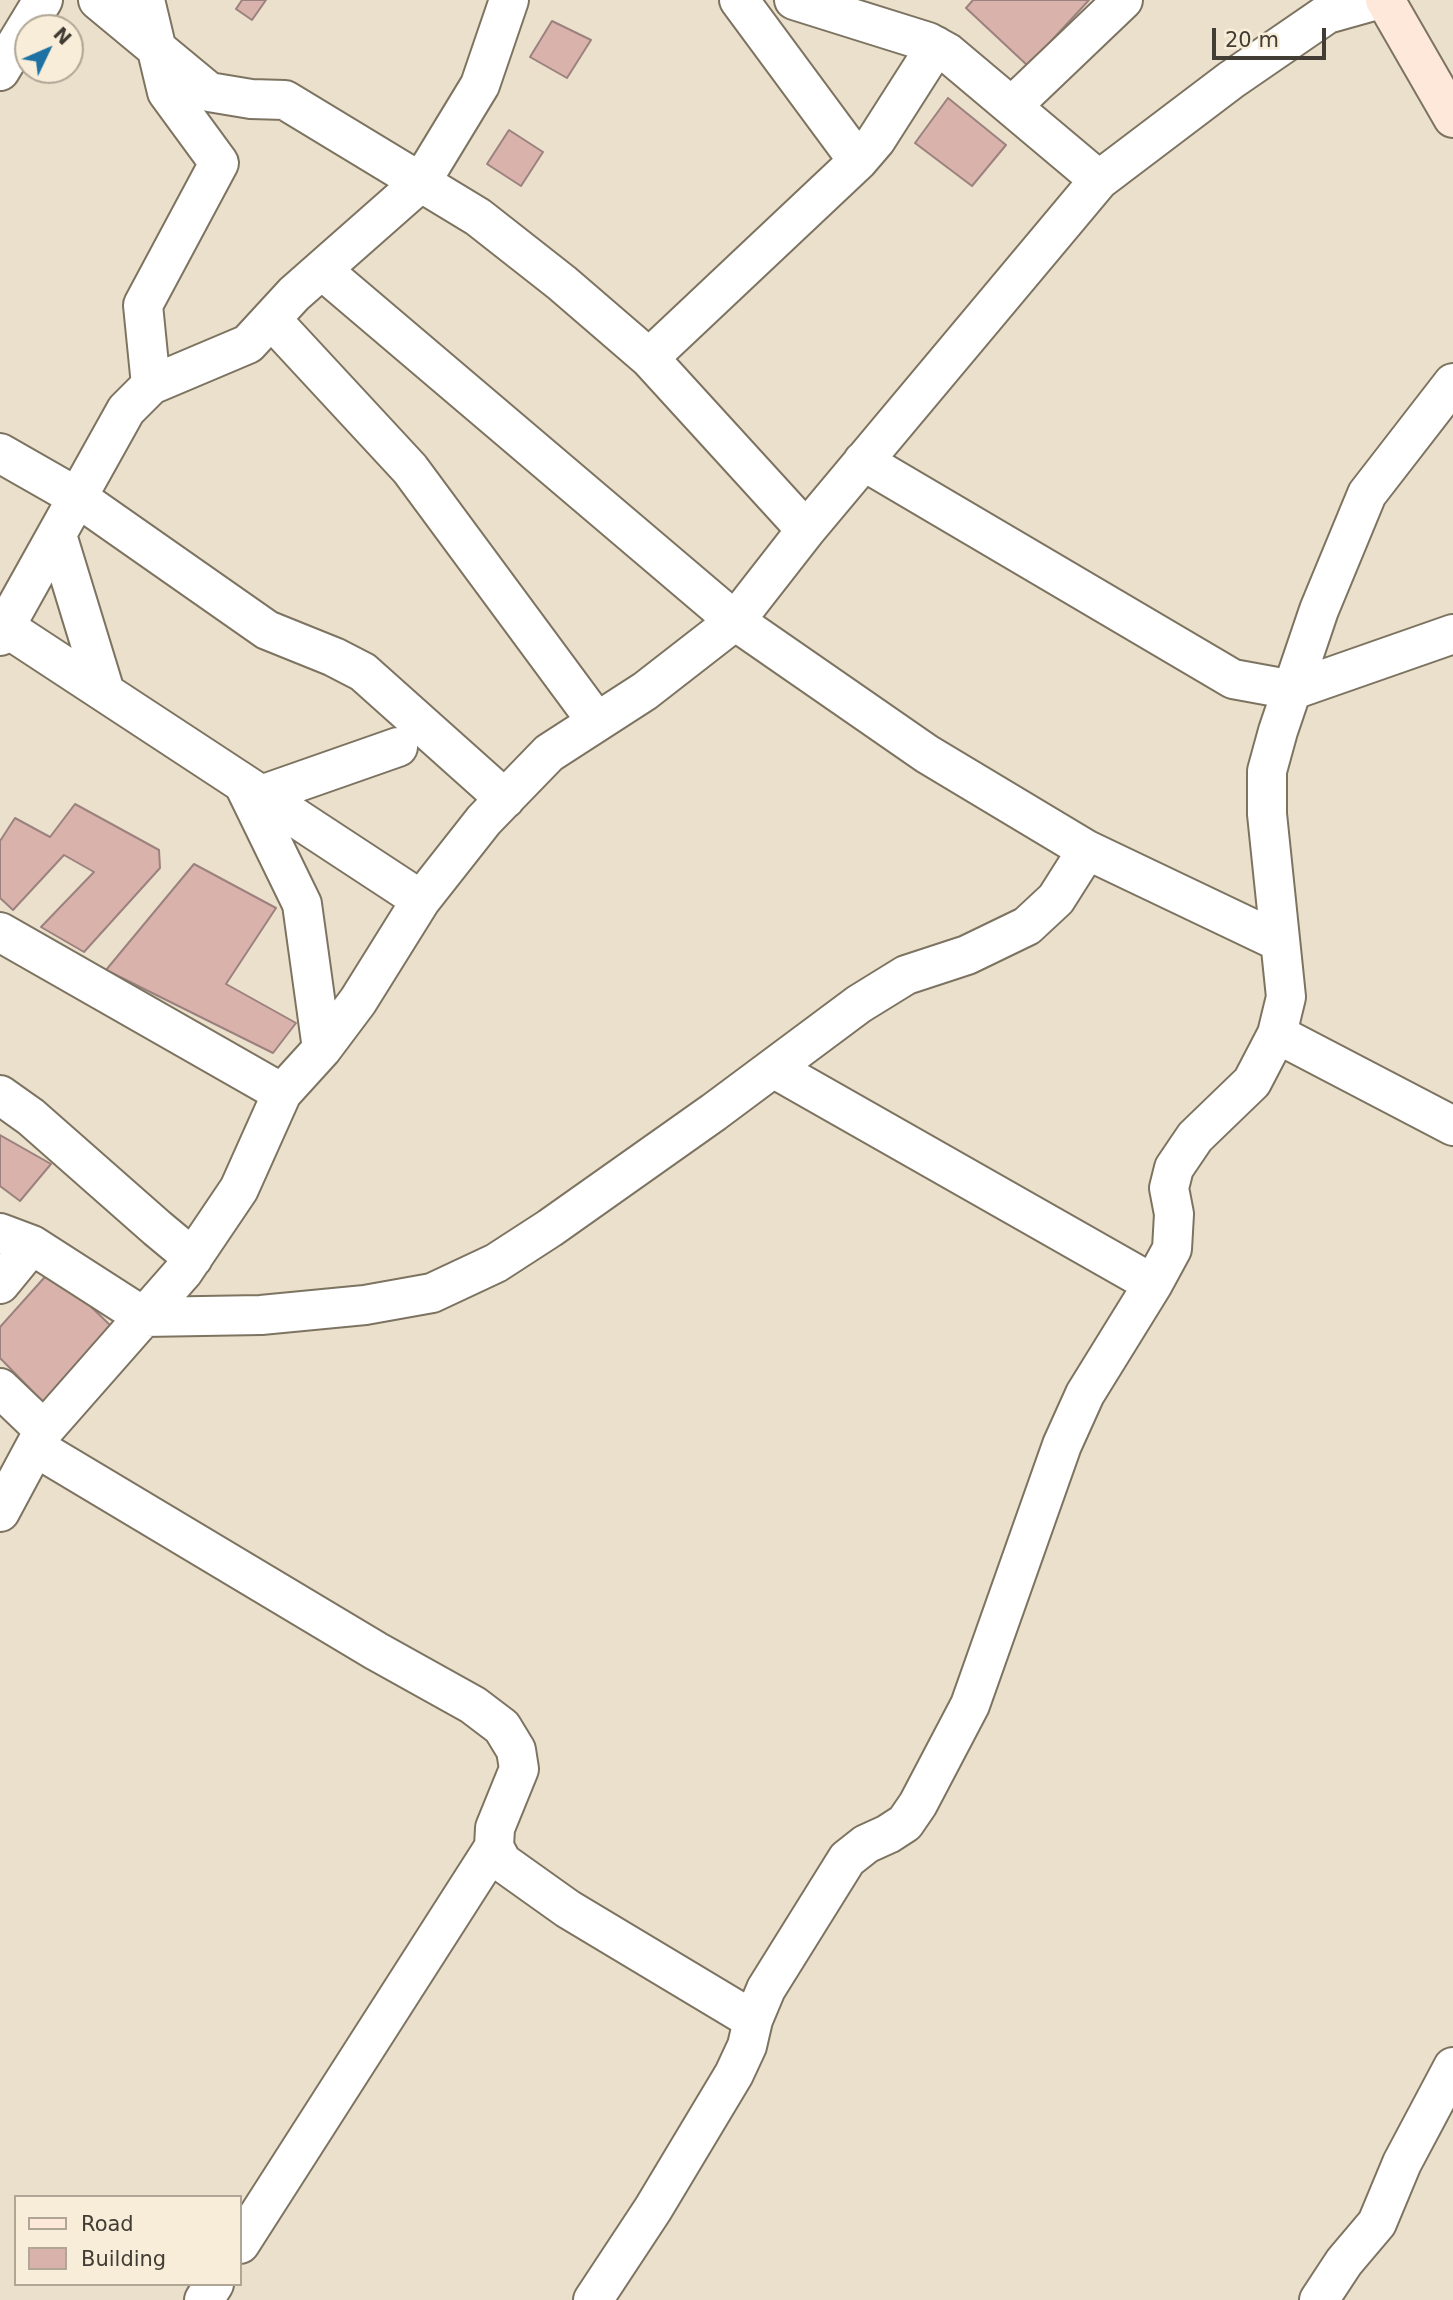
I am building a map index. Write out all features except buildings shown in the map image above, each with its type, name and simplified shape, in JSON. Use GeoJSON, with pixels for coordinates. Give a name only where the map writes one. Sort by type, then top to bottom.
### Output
{"type":"FeatureCollection","features":[{"type":"Feature","properties":{"kind":"street"},"geometry":{"type":"LineString","coordinates":[[0,71],[43,0]]}},
{"type":"Feature","properties":{"kind":"street"},"geometry":{"type":"LineString","coordinates":[[98,0],[209,92],[251,99],[285,100],[478,217],[562,283],[649,358],[806,530]]}},
{"type":"Feature","properties":{"kind":"street"},"geometry":{"type":"LineString","coordinates":[[145,0],[167,92],[219,163],[144,305],[151,385]]}},
{"type":"Feature","properties":{"kind":"street"},"geometry":{"type":"LineString","coordinates":[[421,900],[105,692],[6,613],[57,535],[126,410],[151,385],[248,344],[294,295],[421,182],[480,85],[509,0]]}},
{"type":"Feature","properties":{"kind":"street"},"geometry":{"type":"LineString","coordinates":[[739,0],[858,160]]}},
{"type":"Feature","properties":{"kind":"street"},"geometry":{"type":"LineString","coordinates":[[794,0],[928,42],[948,53],[1100,180]]}},
{"type":"Feature","properties":{"kind":"street"},"geometry":{"type":"LineString","coordinates":[[1012,106],[1123,0]]}},
{"type":"Feature","properties":{"kind":"street"},"geometry":{"type":"LineString","coordinates":[[0,1512],[39,1438],[183,1272],[239,1189],[282,1093],[322,1049],[358,1001],[421,900],[484,820],[549,753],[645,691],[735,621],[863,461],[1100,180],[1231,80],[1327,14],[1377,0]]}},
{"type":"Feature","properties":{"kind":"street"},"geometry":{"type":"LineString","coordinates":[[1385,0],[1453,118]]}},
{"type":"Feature","properties":{"kind":"street"},"geometry":{"type":"LineString","coordinates":[[649,358],[858,160],[876,140],[936,46]]}},
{"type":"Feature","properties":{"kind":"street"},"geometry":{"type":"LineString","coordinates":[[322,270],[735,621],[927,754],[1087,850],[1280,942]]}},
{"type":"Feature","properties":{"kind":"street"},"geometry":{"type":"LineString","coordinates":[[271,320],[410,469],[597,722]]}},
{"type":"Feature","properties":{"kind":"street"},"geometry":{"type":"LineString","coordinates":[[593,2300],[653,2209],[734,2074],[747,2046],[753,2021],[766,1989],[847,1859],[866,1844],[905,1823],[918,1804],[970,1705],[1062,1445],[1085,1394],[1172,1249],[1174,1214],[1169,1188],[1174,1168],[1195,1137],[1252,1083],[1277,1034],[1286,997],[1267,814],[1268,771],[1278,731],[1319,610],[1367,494],[1453,383]]}},
{"type":"Feature","properties":{"kind":"street"},"geometry":{"type":"LineString","coordinates":[[0,453],[78,497],[267,630],[334,657],[363,672],[505,799]]}},
{"type":"Feature","properties":{"kind":"street"},"geometry":{"type":"LineString","coordinates":[[863,461],[1233,679],[1293,690],[1453,634]]}},
{"type":"Feature","properties":{"kind":"street"},"geometry":{"type":"LineString","coordinates":[[57,535],[105,692]]}},
{"type":"Feature","properties":{"kind":"street"},"geometry":{"type":"LineString","coordinates":[[252,789],[398,747]]}},
{"type":"Feature","properties":{"kind":"street"},"geometry":{"type":"LineString","coordinates":[[252,789],[302,904],[322,1049]]}},
{"type":"Feature","properties":{"kind":"street"},"geometry":{"type":"LineString","coordinates":[[0,1284],[16,1239],[144,1317],[261,1315],[365,1305],[432,1293],[496,1263],[550,1228],[859,1004],[906,975],[967,955],[1027,926],[1056,899],[1087,850]]}},
{"type":"Feature","properties":{"kind":"street"},"geometry":{"type":"LineString","coordinates":[[0,932],[282,1093]]}},
{"type":"Feature","properties":{"kind":"street"},"geometry":{"type":"LineString","coordinates":[[1277,1034],[1453,1126]]}},
{"type":"Feature","properties":{"kind":"street"},"geometry":{"type":"LineString","coordinates":[[773,1068],[1153,1284]]}},
{"type":"Feature","properties":{"kind":"street"},"geometry":{"type":"LineString","coordinates":[[0,1095],[31,1117],[192,1258]]}},
{"type":"Feature","properties":{"kind":"street"},"geometry":{"type":"LineString","coordinates":[[0,1388],[39,1438]]}},
{"type":"Feature","properties":{"kind":"street"},"geometry":{"type":"LineString","coordinates":[[0,1428],[39,1438],[376,1651],[473,1705],[502,1727],[516,1750],[519,1769],[495,1828],[494,1847],[242,2241]]}},
{"type":"Feature","properties":{"kind":"street"},"geometry":{"type":"LineString","coordinates":[[494,1847],[502,1862],[568,1909],[753,2021]]}},
{"type":"Feature","properties":{"kind":"street"},"geometry":{"type":"LineString","coordinates":[[1320,2300],[1344,2262],[1377,2223],[1402,2163],[1453,2067]]}}]}
